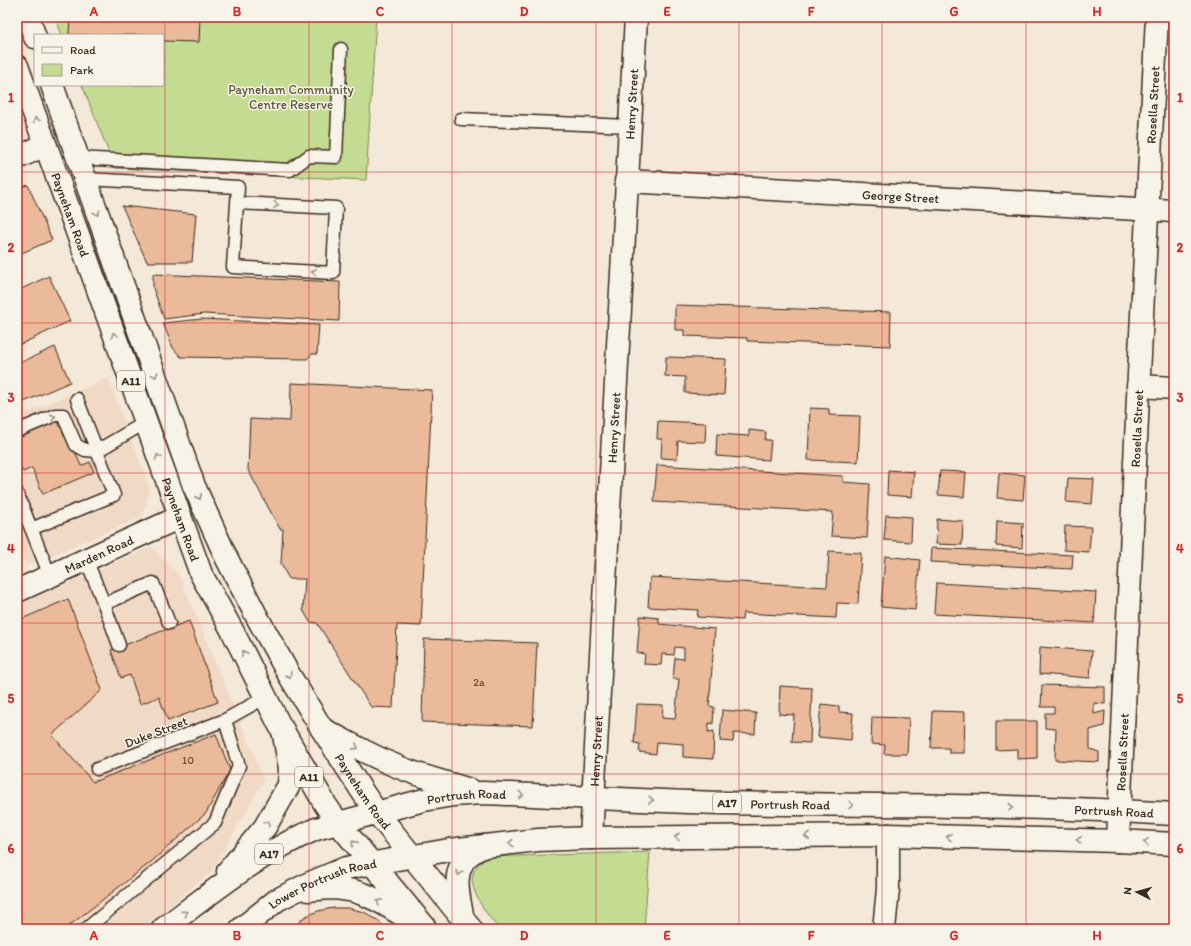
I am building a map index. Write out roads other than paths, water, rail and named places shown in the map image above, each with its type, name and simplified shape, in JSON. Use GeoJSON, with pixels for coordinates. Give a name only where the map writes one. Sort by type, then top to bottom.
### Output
{"type":"FeatureCollection","features":[{"type":"Feature","properties":{"kind":"main road"},"geometry":{"type":"LineString","coordinates":[[28,17],[34,34]]}},
{"type":"Feature","properties":{"kind":"main road","name":"Henry Street"},"geometry":{"type":"LineString","coordinates":[[591,838],[636,17]]}},
{"type":"Feature","properties":{"kind":"main road","name":"Rosella Street"},"geometry":{"type":"LineString","coordinates":[[1118,841],[1138,386],[1157,17]]}},
{"type":"Feature","properties":{"kind":"main road","name":"Payneham Road"},"geometry":{"type":"LineString","coordinates":[[17,66],[201,574],[314,786],[338,823],[425,929]]}},
{"type":"Feature","properties":{"kind":"main road","name":"Payneham Road"},"geometry":{"type":"LineString","coordinates":[[52,86],[194,486],[227,559],[288,673],[322,729],[377,813],[467,925]]}},
{"type":"Feature","properties":{"kind":"main road"},"geometry":{"type":"LineString","coordinates":[[17,158],[45,145]]}},
{"type":"Feature","properties":{"kind":"main road","name":"George Street"},"geometry":{"type":"LineString","coordinates":[[626,181],[1174,211]]}},
{"type":"Feature","properties":{"kind":"main road"},"geometry":{"type":"LineString","coordinates":[[1138,386],[1174,388]]}},
{"type":"Feature","properties":{"kind":"main road","name":"Marden Road"},"geometry":{"type":"LineString","coordinates":[[17,591],[180,517]]}},
{"type":"Feature","properties":{"kind":"main road"},"geometry":{"type":"LineString","coordinates":[[322,729],[374,757],[395,766],[432,779],[482,793]]}},
{"type":"Feature","properties":{"kind":"main road"},"geometry":{"type":"LineString","coordinates":[[206,896],[265,827],[285,794],[289,785],[290,768],[283,730]]}},
{"type":"Feature","properties":{"kind":"main road","name":"Portrush Road"},"geometry":{"type":"LineString","coordinates":[[338,823],[424,800],[453,795],[482,793],[724,803],[1119,810],[1174,814]]}},
{"type":"Feature","properties":{"kind":"main road","name":"A17"},"geometry":{"type":"LineString","coordinates":[[163,929],[232,877],[286,843],[316,829],[338,823]]}},
{"type":"Feature","properties":{"kind":"main road"},"geometry":{"type":"LineString","coordinates":[[884,929],[888,889],[888,835]]}},
{"type":"Feature","properties":{"kind":"main road"},"geometry":{"type":"LineString","coordinates":[[412,856],[538,840],[591,838],[888,835],[1118,841],[1174,844]]}},
{"type":"Feature","properties":{"kind":"main road"},"geometry":{"type":"LineString","coordinates":[[467,925],[458,893],[459,869],[467,857],[484,846]]}},
{"type":"Feature","properties":{"kind":"main road","name":"Lower Portrush Road"},"geometry":{"type":"LineString","coordinates":[[240,929],[277,900],[346,868],[412,856]]}},
{"type":"Feature","properties":{"kind":"main road"},"geometry":{"type":"LineString","coordinates":[[295,891],[332,888],[355,891],[374,899],[425,929]]}},
{"type":"Feature","properties":{"kind":"lane"},"geometry":{"type":"LineString","coordinates":[[78,158],[290,170],[309,156],[336,157],[341,49]]}},
{"type":"Feature","properties":{"kind":"lane"},"geometry":{"type":"LineString","coordinates":[[461,119],[629,126]]}},
{"type":"Feature","properties":{"kind":"lane"},"geometry":{"type":"LineString","coordinates":[[85,179],[238,187],[237,203],[233,267],[333,273],[336,208],[237,203]]}},
{"type":"Feature","properties":{"kind":"lane"},"geometry":{"type":"LineString","coordinates":[[31,529],[114,495],[77,398]]}},
{"type":"Feature","properties":{"kind":"lane"},"geometry":{"type":"LineString","coordinates":[[17,431],[55,415],[63,415],[76,445],[85,450],[97,451],[146,422]]}},
{"type":"Feature","properties":{"kind":"lane"},"geometry":{"type":"LineString","coordinates":[[17,493],[50,576]]}},
{"type":"Feature","properties":{"kind":"lane"},"geometry":{"type":"LineString","coordinates":[[86,559],[119,644]]}},
{"type":"Feature","properties":{"kind":"lane"},"geometry":{"type":"LineString","coordinates":[[104,604],[153,582],[169,623]]}},
{"type":"Feature","properties":{"kind":"lane","name":"Duke Street"},"geometry":{"type":"LineString","coordinates":[[97,770],[225,720],[266,697]]}},
{"type":"Feature","properties":{"kind":"lane"},"geometry":{"type":"LineString","coordinates":[[86,929],[215,823],[239,766],[225,720]]}},
{"type":"Feature","properties":{"kind":"park label","name":"Payneham Community Centre Reserve"},"geometry":{"type":"Point","coordinates":[291,96]}}]}
